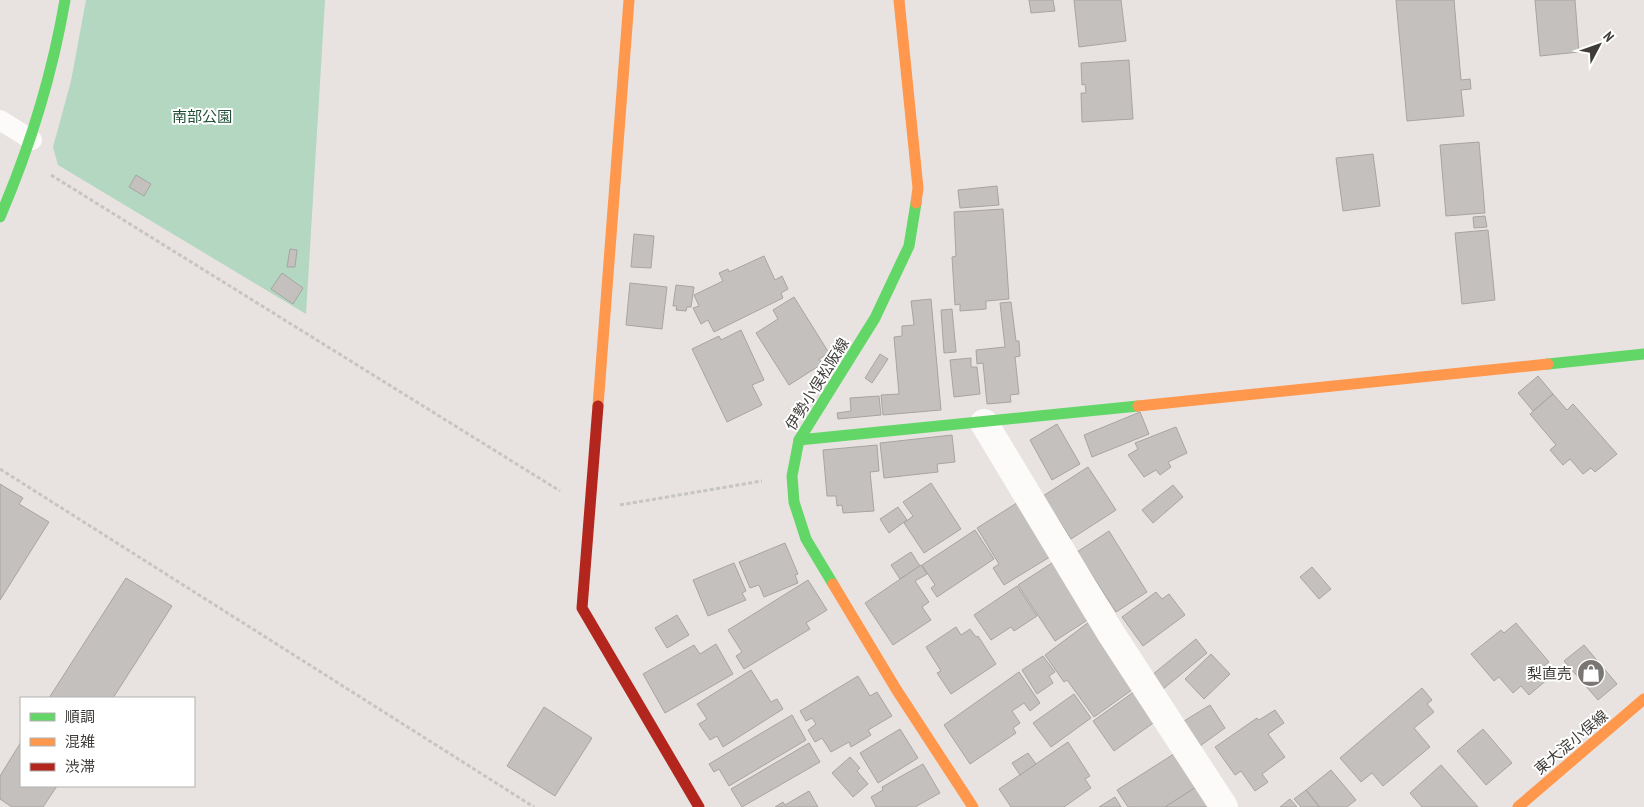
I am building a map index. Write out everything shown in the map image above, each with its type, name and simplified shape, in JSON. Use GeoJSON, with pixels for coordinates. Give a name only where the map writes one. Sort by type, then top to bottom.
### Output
{"type":"FeatureCollection","features":[{"type":"Feature","properties":{"kind":"street"},"geometry":{"type":"LineString","coordinates":[[0,217],[28,149],[46,92],[65,0]]}},
{"type":"Feature","properties":{"kind":"street"},"geometry":{"type":"LineString","coordinates":[[630,0],[582,608],[699,807]]}},
{"type":"Feature","properties":{"kind":"street","name":"伊勢小俣松阪線"},"geometry":{"type":"LineString","coordinates":[[900,0],[918,188],[909,246],[875,318],[799,440],[792,476],[794,502],[806,539],[896,689],[973,807]]}},
{"type":"Feature","properties":{"kind":"street"},"geometry":{"type":"LineString","coordinates":[[799,440],[984,423],[1644,354]]}},
{"type":"Feature","properties":{"kind":"street"},"geometry":{"type":"LineString","coordinates":[[984,423],[1110,632],[1224,807]]}},
{"type":"Feature","properties":{"kind":"street","name":"東大淀小俣線"},"geometry":{"type":"LineString","coordinates":[[1518,807],[1644,699]]}},
{"type":"Feature","properties":{"kind":"lane"},"geometry":{"type":"LineString","coordinates":[[0,120],[28,149]]}},
{"type":"Feature","properties":{"kind":"path"},"geometry":{"type":"LineString","coordinates":[[28,149],[590,510],[792,476]]}},
{"type":"Feature","properties":{"kind":"path"},"geometry":{"type":"LineString","coordinates":[[0,469],[534,807]]}},
{"type":"Feature","properties":{"kind":"green space","name":"南部公園"},"geometry":{"type":"Polygon","coordinates":[[[86,0],[325,0],[306,314],[58,165],[53,147],[71,81],[86,0]]]}},
{"type":"Feature","properties":{"kind":"building"},"geometry":{"type":"Polygon","coordinates":[[[1029,0],[1053,0],[1055,11],[1031,13],[1029,0]]]}},
{"type":"Feature","properties":{"kind":"building"},"geometry":{"type":"Polygon","coordinates":[[[1074,0],[1121,0],[1126,41],[1079,47],[1074,0]]]}},
{"type":"Feature","properties":{"kind":"building"},"geometry":{"type":"Polygon","coordinates":[[[1396,0],[1454,0],[1461,80],[1470,79],[1471,89],[1461,90],[1464,116],[1407,121],[1396,0]]]}},
{"type":"Feature","properties":{"kind":"building"},"geometry":{"type":"Polygon","coordinates":[[[1535,0],[1575,0],[1579,52],[1540,56],[1535,0]]]}},
{"type":"Feature","properties":{"kind":"building"},"geometry":{"type":"Polygon","coordinates":[[[1129,60],[1133,119],[1082,122],[1081,93],[1086,93],[1085,84],[1082,85],[1081,63],[1129,60]]]}},
{"type":"Feature","properties":{"kind":"building"},"geometry":{"type":"Polygon","coordinates":[[[1479,142],[1485,213],[1446,216],[1440,145],[1479,142]]]}},
{"type":"Feature","properties":{"kind":"building"},"geometry":{"type":"Polygon","coordinates":[[[1373,154],[1380,206],[1343,211],[1336,158],[1373,154]]]}},
{"type":"Feature","properties":{"kind":"building"},"geometry":{"type":"Polygon","coordinates":[[[136,175],[151,184],[144,196],[129,187],[136,175]]]}},
{"type":"Feature","properties":{"kind":"building"},"geometry":{"type":"Polygon","coordinates":[[[997,186],[999,205],[960,208],[958,190],[997,186]]]}},
{"type":"Feature","properties":{"kind":"building"},"geometry":{"type":"Polygon","coordinates":[[[1003,209],[1009,299],[986,301],[986,309],[960,311],[960,304],[955,305],[952,257],[956,256],[954,212],[1003,209]]]}},
{"type":"Feature","properties":{"kind":"building"},"geometry":{"type":"Polygon","coordinates":[[[1485,216],[1487,227],[1474,228],[1473,217],[1485,216]]]}},
{"type":"Feature","properties":{"kind":"building"},"geometry":{"type":"Polygon","coordinates":[[[1488,230],[1495,300],[1462,304],[1455,233],[1488,230]]]}},
{"type":"Feature","properties":{"kind":"building"},"geometry":{"type":"Polygon","coordinates":[[[634,234],[654,236],[651,268],[631,267],[634,234]]]}},
{"type":"Feature","properties":{"kind":"building"},"geometry":{"type":"Polygon","coordinates":[[[290,249],[297,250],[295,267],[287,267],[290,249]]]}},
{"type":"Feature","properties":{"kind":"building"},"geometry":{"type":"Polygon","coordinates":[[[764,256],[775,280],[782,276],[788,289],[781,293],[783,298],[714,332],[708,320],[701,324],[693,308],[699,306],[694,295],[723,281],[719,273],[728,269],[729,272],[764,256]]]}},
{"type":"Feature","properties":{"kind":"building"},"geometry":{"type":"Polygon","coordinates":[[[282,273],[303,288],[293,304],[271,289],[282,273]]]}},
{"type":"Feature","properties":{"kind":"building"},"geometry":{"type":"Polygon","coordinates":[[[630,283],[667,287],[662,329],[626,325],[630,283]]]}},
{"type":"Feature","properties":{"kind":"building"},"geometry":{"type":"Polygon","coordinates":[[[676,285],[694,287],[691,307],[687,307],[686,311],[676,310],[677,306],[673,306],[676,285]]]}},
{"type":"Feature","properties":{"kind":"building"},"geometry":{"type":"Polygon","coordinates":[[[794,297],[829,353],[819,359],[822,364],[789,385],[756,333],[778,319],[773,310],[794,297]]]}},
{"type":"Feature","properties":{"kind":"building"},"geometry":{"type":"Polygon","coordinates":[[[931,299],[941,410],[883,415],[881,395],[899,394],[894,337],[902,336],[902,326],[914,325],[911,301],[931,299]]]}},
{"type":"Feature","properties":{"kind":"building"},"geometry":{"type":"Polygon","coordinates":[[[1011,302],[1016,341],[1019,341],[1020,356],[1015,357],[1019,394],[1010,395],[1011,402],[987,404],[983,363],[977,364],[976,350],[1005,347],[1000,303],[1011,302]]]}},
{"type":"Feature","properties":{"kind":"building"},"geometry":{"type":"Polygon","coordinates":[[[952,309],[956,352],[944,353],[941,310],[952,309]]]}},
{"type":"Feature","properties":{"kind":"building"},"geometry":{"type":"Polygon","coordinates":[[[741,330],[764,380],[752,385],[762,405],[727,422],[692,349],[719,336],[721,340],[741,330]]]}},
{"type":"Feature","properties":{"kind":"building"},"geometry":{"type":"Polygon","coordinates":[[[880,354],[888,359],[872,383],[865,378],[880,354]]]}},
{"type":"Feature","properties":{"kind":"building"},"geometry":{"type":"Polygon","coordinates":[[[971,358],[971,367],[977,367],[980,394],[954,397],[950,360],[971,358]]]}},
{"type":"Feature","properties":{"kind":"building"},"geometry":{"type":"Polygon","coordinates":[[[1538,376],[1553,394],[1533,411],[1518,393],[1538,376]]]}},
{"type":"Feature","properties":{"kind":"building"},"geometry":{"type":"Polygon","coordinates":[[[1553,394],[1567,410],[1573,404],[1617,454],[1595,472],[1591,468],[1583,474],[1570,459],[1563,465],[1550,450],[1556,445],[1530,414],[1553,394]]]}},
{"type":"Feature","properties":{"kind":"building"},"geometry":{"type":"Polygon","coordinates":[[[879,396],[881,415],[838,419],[837,413],[851,411],[850,398],[879,396]]]}},
{"type":"Feature","properties":{"kind":"building"},"geometry":{"type":"Polygon","coordinates":[[[1140,412],[1149,434],[1092,457],[1084,435],[1140,412]]]}},
{"type":"Feature","properties":{"kind":"building"},"geometry":{"type":"Polygon","coordinates":[[[1057,424],[1080,464],[1052,480],[1030,440],[1057,424]]]}},
{"type":"Feature","properties":{"kind":"building"},"geometry":{"type":"Polygon","coordinates":[[[1176,427],[1187,453],[1168,462],[1171,467],[1160,475],[1156,470],[1144,477],[1128,455],[1138,449],[1135,443],[1176,427]]]}},
{"type":"Feature","properties":{"kind":"building"},"geometry":{"type":"Polygon","coordinates":[[[952,435],[955,462],[937,464],[938,472],[884,478],[880,443],[952,435]]]}},
{"type":"Feature","properties":{"kind":"building"},"geometry":{"type":"Polygon","coordinates":[[[877,445],[879,471],[870,472],[874,511],[843,513],[842,505],[837,506],[836,496],[827,496],[823,450],[877,445]]]}},
{"type":"Feature","properties":{"kind":"building"},"geometry":{"type":"Polygon","coordinates":[[[1088,467],[1116,510],[1071,539],[1043,496],[1088,467]]]}},
{"type":"Feature","properties":{"kind":"building"},"geometry":{"type":"Polygon","coordinates":[[[931,483],[961,529],[924,553],[904,523],[913,516],[903,502],[931,483]]]}},
{"type":"Feature","properties":{"kind":"building"},"geometry":{"type":"Polygon","coordinates":[[[0,484],[23,498],[19,504],[49,522],[0,600],[0,484]]]}},
{"type":"Feature","properties":{"kind":"building"},"geometry":{"type":"Polygon","coordinates":[[[1173,485],[1183,497],[1153,523],[1142,510],[1173,485]]]}},
{"type":"Feature","properties":{"kind":"building"},"geometry":{"type":"Polygon","coordinates":[[[1020,501],[1053,555],[1004,585],[993,568],[999,564],[977,528],[1020,501]]]}},
{"type":"Feature","properties":{"kind":"building"},"geometry":{"type":"Polygon","coordinates":[[[898,507],[907,520],[889,533],[880,519],[898,507]]]}},
{"type":"Feature","properties":{"kind":"building"},"geometry":{"type":"Polygon","coordinates":[[[975,530],[994,559],[937,597],[931,588],[935,585],[922,565],[975,530]]]}},
{"type":"Feature","properties":{"kind":"building"},"geometry":{"type":"Polygon","coordinates":[[[1109,531],[1147,592],[1116,612],[1077,552],[1109,531]]]}},
{"type":"Feature","properties":{"kind":"building"},"geometry":{"type":"Polygon","coordinates":[[[785,543],[798,574],[795,575],[798,583],[764,597],[759,585],[750,588],[739,562],[785,543]]]}},
{"type":"Feature","properties":{"kind":"building"},"geometry":{"type":"Polygon","coordinates":[[[911,552],[920,566],[900,579],[891,565],[911,552]]]}},
{"type":"Feature","properties":{"kind":"building"},"geometry":{"type":"Polygon","coordinates":[[[1055,561],[1092,617],[1055,641],[1018,585],[1055,561]]]}},
{"type":"Feature","properties":{"kind":"building"},"geometry":{"type":"Polygon","coordinates":[[[734,563],[746,591],[742,593],[746,600],[708,616],[693,580],[734,563]]]}},
{"type":"Feature","properties":{"kind":"building"},"geometry":{"type":"Polygon","coordinates":[[[921,565],[927,574],[915,581],[929,602],[922,607],[931,620],[893,645],[865,603],[921,565]]]}},
{"type":"Feature","properties":{"kind":"building"},"geometry":{"type":"Polygon","coordinates":[[[1312,567],[1331,589],[1319,599],[1300,577],[1312,567]]]}},
{"type":"Feature","properties":{"kind":"building"},"geometry":{"type":"Polygon","coordinates":[[[126,578],[172,606],[114,697],[50,697],[126,578]]]}},
{"type":"Feature","properties":{"kind":"building"},"geometry":{"type":"Polygon","coordinates":[[[808,580],[827,610],[806,623],[810,629],[744,669],[736,656],[742,652],[728,630],[808,580]]]}},
{"type":"Feature","properties":{"kind":"building"},"geometry":{"type":"Polygon","coordinates":[[[1017,586],[1037,616],[1014,631],[1011,627],[991,640],[974,615],[1017,586]]]}},
{"type":"Feature","properties":{"kind":"building"},"geometry":{"type":"Polygon","coordinates":[[[1156,592],[1162,599],[1169,594],[1185,615],[1143,646],[1122,617],[1156,592]]]}},
{"type":"Feature","properties":{"kind":"building"},"geometry":{"type":"Polygon","coordinates":[[[677,615],[689,635],[667,648],[655,628],[677,615]]]}},
{"type":"Feature","properties":{"kind":"building"},"geometry":{"type":"Polygon","coordinates":[[[1089,622],[1136,687],[1094,717],[1067,680],[1064,682],[1045,655],[1089,622]]]}},
{"type":"Feature","properties":{"kind":"building"},"geometry":{"type":"Polygon","coordinates":[[[1516,623],[1549,662],[1540,669],[1548,679],[1529,695],[1521,686],[1513,693],[1499,677],[1494,681],[1471,654],[1501,630],[1504,633],[1516,623]]]}},
{"type":"Feature","properties":{"kind":"building"},"geometry":{"type":"Polygon","coordinates":[[[956,627],[961,635],[970,629],[976,637],[978,636],[996,664],[951,694],[937,673],[941,671],[926,647],[956,627]]]}},
{"type":"Feature","properties":{"kind":"building"},"geometry":{"type":"Polygon","coordinates":[[[1196,639],[1207,653],[1163,689],[1152,675],[1196,639]]]}},
{"type":"Feature","properties":{"kind":"building"},"geometry":{"type":"Polygon","coordinates":[[[716,644],[733,674],[665,713],[643,674],[694,645],[700,654],[716,644]]]}},
{"type":"Feature","properties":{"kind":"building","name":"梨直売"},"geometry":{"type":"Polygon","coordinates":[[[1584,645],[1617,684],[1598,700],[1564,661],[1584,645]]]}},
{"type":"Feature","properties":{"kind":"building"},"geometry":{"type":"Polygon","coordinates":[[[1211,654],[1230,674],[1204,699],[1185,679],[1211,654]]]}},
{"type":"Feature","properties":{"kind":"building"},"geometry":{"type":"Polygon","coordinates":[[[1043,656],[1055,672],[1049,676],[1053,683],[1037,694],[1022,670],[1043,656]]]}},
{"type":"Feature","properties":{"kind":"building"},"geometry":{"type":"Polygon","coordinates":[[[751,670],[771,702],[777,699],[783,709],[723,747],[717,736],[710,740],[699,724],[707,719],[697,704],[751,670]]]}},
{"type":"Feature","properties":{"kind":"building"},"geometry":{"type":"Polygon","coordinates":[[[1019,672],[1040,703],[1030,711],[1024,703],[1012,711],[1020,723],[1013,728],[1016,733],[970,764],[944,725],[1019,672]]]}},
{"type":"Feature","properties":{"kind":"building"},"geometry":{"type":"Polygon","coordinates":[[[858,676],[870,696],[877,692],[892,716],[868,730],[871,735],[851,747],[849,742],[831,752],[822,738],[815,742],[808,730],[816,724],[812,718],[806,721],[800,711],[858,676]]]}},
{"type":"Feature","properties":{"kind":"building"},"geometry":{"type":"Polygon","coordinates":[[[1422,688],[1432,700],[1427,704],[1434,712],[1414,728],[1430,747],[1383,786],[1372,773],[1361,782],[1340,758],[1422,688]]]}},
{"type":"Feature","properties":{"kind":"building"},"geometry":{"type":"Polygon","coordinates":[[[1135,691],[1156,721],[1114,751],[1093,721],[1135,691]]]}},
{"type":"Feature","properties":{"kind":"building"},"geometry":{"type":"Polygon","coordinates":[[[1074,694],[1091,718],[1051,747],[1033,723],[1074,694]]]}},
{"type":"Feature","properties":{"kind":"building"},"geometry":{"type":"Polygon","coordinates":[[[1210,705],[1225,728],[1200,746],[1184,721],[1210,705]]]}},
{"type":"Feature","properties":{"kind":"building"},"geometry":{"type":"Polygon","coordinates":[[[544,707],[592,738],[555,796],[507,766],[544,707]]]}},
{"type":"Feature","properties":{"kind":"building"},"geometry":{"type":"Polygon","coordinates":[[[1275,710],[1284,723],[1268,734],[1285,757],[1262,774],[1268,782],[1255,791],[1241,771],[1235,775],[1215,747],[1257,718],[1259,720],[1275,710]]]}},
{"type":"Feature","properties":{"kind":"building"},"geometry":{"type":"Polygon","coordinates":[[[792,715],[806,740],[729,786],[719,769],[714,772],[709,764],[792,715]]]}},
{"type":"Feature","properties":{"kind":"building"},"geometry":{"type":"Polygon","coordinates":[[[900,729],[918,758],[878,783],[860,753],[900,729]]]}},
{"type":"Feature","properties":{"kind":"building"},"geometry":{"type":"Polygon","coordinates":[[[1483,729],[1512,763],[1486,785],[1457,751],[1483,729]]]}},
{"type":"Feature","properties":{"kind":"building"},"geometry":{"type":"Polygon","coordinates":[[[1068,742],[1090,776],[1085,779],[1091,788],[1064,807],[1011,807],[999,789],[1068,742]]]}},
{"type":"Feature","properties":{"kind":"building"},"geometry":{"type":"Polygon","coordinates":[[[809,743],[820,762],[742,807],[731,789],[809,743]]]}},
{"type":"Feature","properties":{"kind":"building"},"geometry":{"type":"Polygon","coordinates":[[[20,744],[20,787],[56,787],[43,807],[12,807],[0,799],[0,776],[20,744]]]}},
{"type":"Feature","properties":{"kind":"building"},"geometry":{"type":"Polygon","coordinates":[[[1177,752],[1198,786],[1165,807],[1128,807],[1117,790],[1177,752]]]}},
{"type":"Feature","properties":{"kind":"building"},"geometry":{"type":"Polygon","coordinates":[[[1028,753],[1036,764],[1020,775],[1012,763],[1028,753]]]}},
{"type":"Feature","properties":{"kind":"building"},"geometry":{"type":"Polygon","coordinates":[[[850,757],[860,768],[857,771],[868,784],[853,797],[832,773],[850,757]]]}},
{"type":"Feature","properties":{"kind":"building"},"geometry":{"type":"Polygon","coordinates":[[[923,764],[940,793],[915,807],[876,807],[871,797],[883,790],[882,787],[923,764]]]}},
{"type":"Feature","properties":{"kind":"building"},"geometry":{"type":"Polygon","coordinates":[[[1441,765],[1478,807],[1422,807],[1410,793],[1441,765]]]}},
{"type":"Feature","properties":{"kind":"building"},"geometry":{"type":"Polygon","coordinates":[[[1331,770],[1356,800],[1347,807],[1320,807],[1306,790],[1331,770]]]}},
{"type":"Feature","properties":{"kind":"building"},"geometry":{"type":"Polygon","coordinates":[[[1196,787],[1209,807],[1165,807],[1196,787]]]}},
{"type":"Feature","properties":{"kind":"building"},"geometry":{"type":"Polygon","coordinates":[[[1306,790],[1319,807],[1301,807],[1294,799],[1306,790]]]}},
{"type":"Feature","properties":{"kind":"building"},"geometry":{"type":"Polygon","coordinates":[[[809,791],[818,807],[775,807],[783,802],[785,805],[809,791]]]}},
{"type":"Feature","properties":{"kind":"building"},"geometry":{"type":"Polygon","coordinates":[[[1115,797],[1121,807],[1099,807],[1115,797]]]}},
{"type":"Feature","properties":{"kind":"building"},"geometry":{"type":"Polygon","coordinates":[[[1290,799],[1297,807],[1280,807],[1290,799]]]}},
{"type":"Feature","properties":{"kind":"traffic: fast"},"geometry":{"type":"LineString","coordinates":[[0,217],[39,111],[54,56],[65,0]]}},
{"type":"Feature","properties":{"kind":"traffic: fast"},"geometry":{"type":"LineString","coordinates":[[833,584],[806,539],[794,502],[792,476],[799,440],[875,318],[909,246],[916,203]]}},
{"type":"Feature","properties":{"kind":"traffic: fast"},"geometry":{"type":"LineString","coordinates":[[1548,364],[1644,354]]}},
{"type":"Feature","properties":{"kind":"traffic: fast"},"geometry":{"type":"LineString","coordinates":[[799,440],[1138,406]]}},
{"type":"Feature","properties":{"kind":"traffic: slow"},"geometry":{"type":"LineString","coordinates":[[598,406],[629,0]]}},
{"type":"Feature","properties":{"kind":"traffic: slow"},"geometry":{"type":"LineString","coordinates":[[899,0],[918,188],[916,203]]}},
{"type":"Feature","properties":{"kind":"traffic: slow"},"geometry":{"type":"LineString","coordinates":[[1138,406],[1548,364]]}},
{"type":"Feature","properties":{"kind":"traffic: slow"},"geometry":{"type":"LineString","coordinates":[[833,584],[896,689],[973,807]]}},
{"type":"Feature","properties":{"kind":"traffic: slow"},"geometry":{"type":"LineString","coordinates":[[1518,807],[1644,699]]}},
{"type":"Feature","properties":{"kind":"traffic: jam"},"geometry":{"type":"LineString","coordinates":[[598,406],[582,608],[699,807]]}},
{"type":"Feature","properties":{"kind":"place","name":"梨直売"},"geometry":{"type":"Point","coordinates":[1591,673]}}]}
